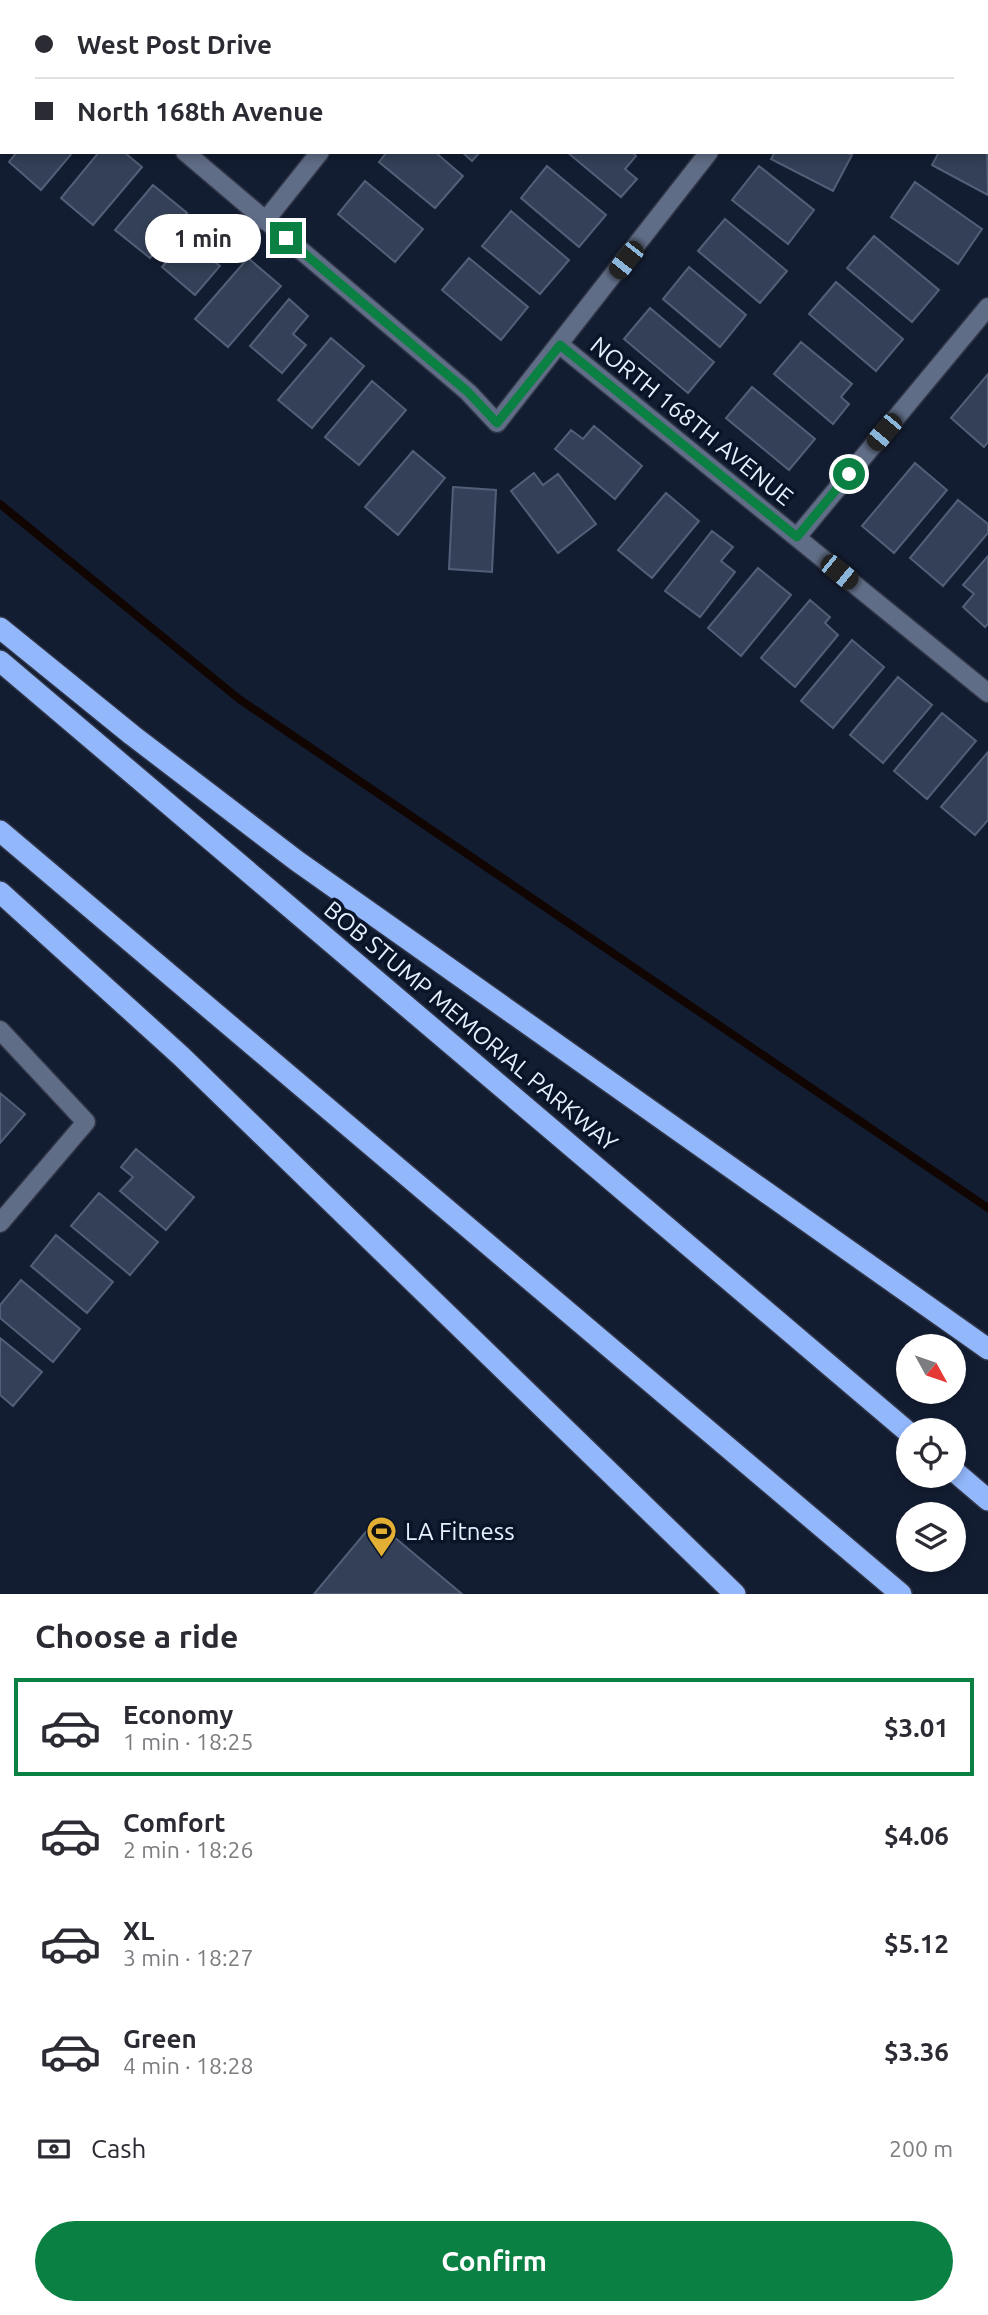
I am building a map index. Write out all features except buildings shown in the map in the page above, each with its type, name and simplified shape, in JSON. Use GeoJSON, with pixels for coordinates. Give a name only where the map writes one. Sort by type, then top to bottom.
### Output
{"type":"FeatureCollection","features":[{"type":"Feature","properties":{"kind":"highway"},"geometry":{"type":"LineString","coordinates":[[0,628],[132,735],[297,861],[988,1349]]}},
{"type":"Feature","properties":{"kind":"highway","name":"BOB STUMP MEMORIAL PARKWAY"},"geometry":{"type":"LineString","coordinates":[[0,661],[896,1422]]}},
{"type":"Feature","properties":{"kind":"highway"},"geometry":{"type":"LineString","coordinates":[[0,831],[901,1594]]}},
{"type":"Feature","properties":{"kind":"highway"},"geometry":{"type":"LineString","coordinates":[[0,892],[181,1056],[735,1594]]}},
{"type":"Feature","properties":{"kind":"highway"},"geometry":{"type":"LineString","coordinates":[[966,1481],[988,1500]]}},
{"type":"Feature","properties":{"kind":"street"},"geometry":{"type":"LineString","coordinates":[[186,154],[468,392],[497,423],[707,154]]}},
{"type":"Feature","properties":{"kind":"street"},"geometry":{"type":"LineString","coordinates":[[265,221],[318,154]]}},
{"type":"Feature","properties":{"kind":"street"},"geometry":{"type":"LineString","coordinates":[[797,537],[988,307]]}},
{"type":"Feature","properties":{"kind":"street","name":"NORTH 168TH AVENUE"},"geometry":{"type":"LineString","coordinates":[[560,345],[988,693]]}},
{"type":"Feature","properties":{"kind":"street"},"geometry":{"type":"LineString","coordinates":[[0,1030],[86,1122],[0,1223]]}},
{"type":"Feature","properties":{"kind":"waterway"},"geometry":{"type":"LineString","coordinates":[[0,504],[239,699],[988,1208]]}},
{"type":"Feature","properties":{"kind":"place","name":"LA Fitness"},"geometry":{"type":"Point","coordinates":[382,1558]}},
{"type":"Feature","properties":{"kind":"route"},"geometry":{"type":"LineString","coordinates":[[286,238],[468,392],[497,423],[560,345],[797,537],[849,474]]}}]}
